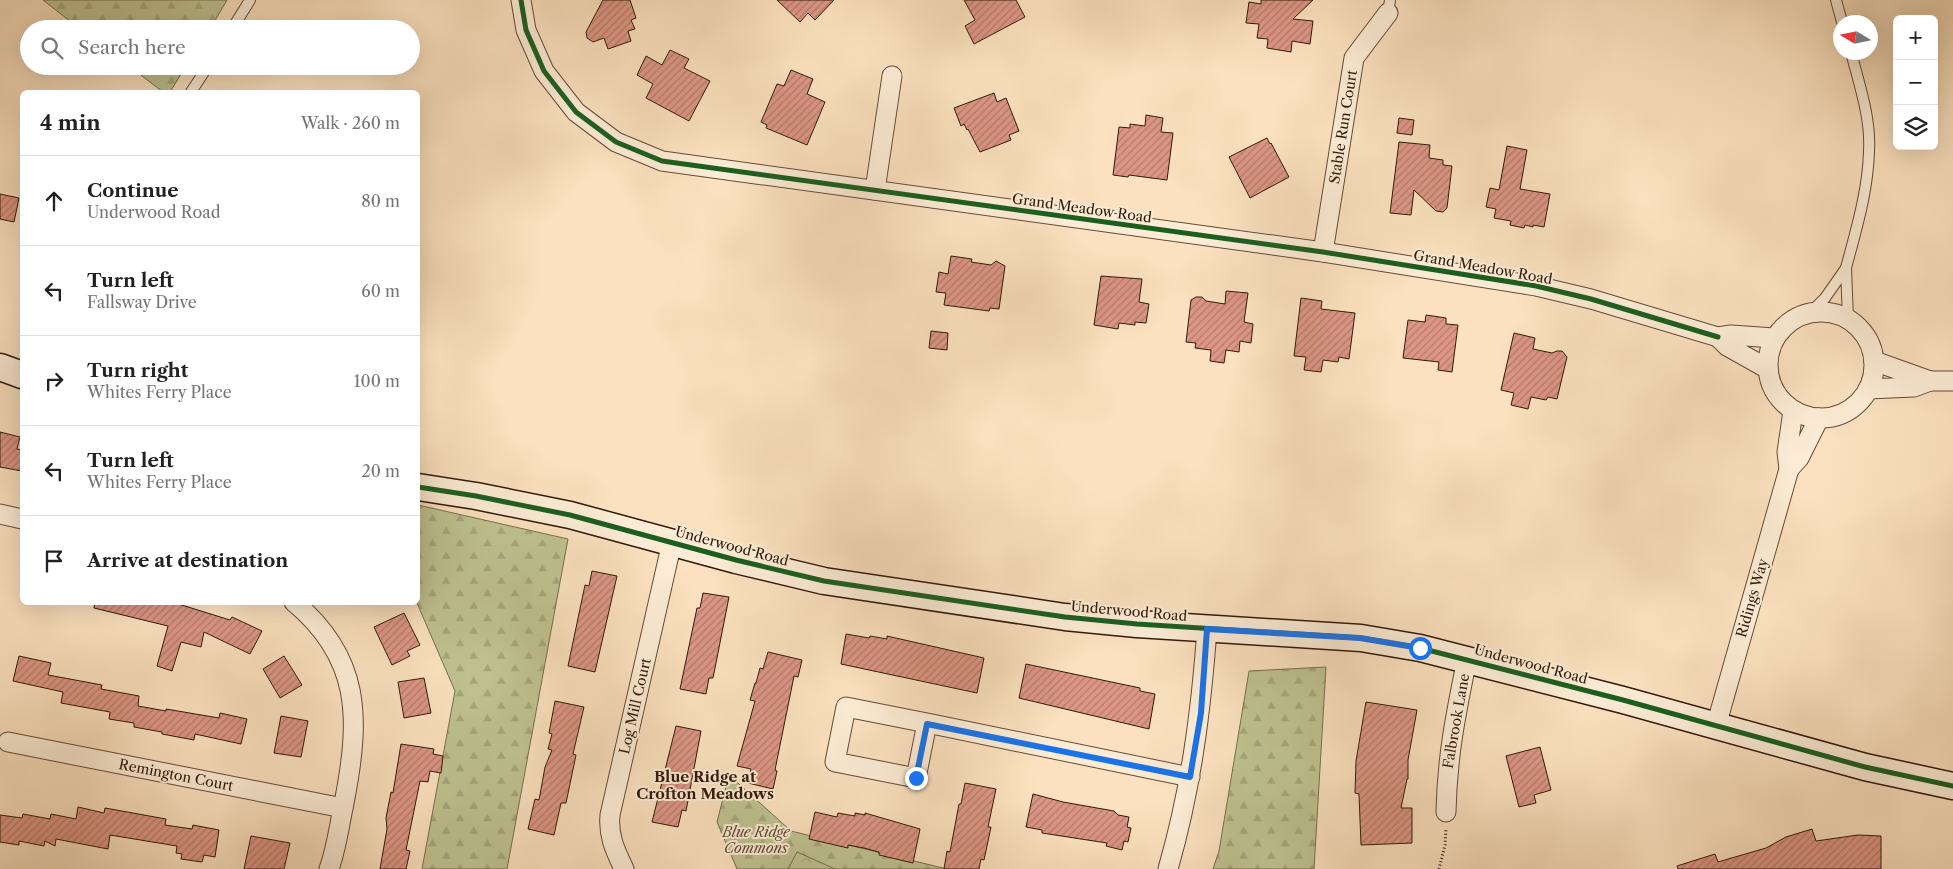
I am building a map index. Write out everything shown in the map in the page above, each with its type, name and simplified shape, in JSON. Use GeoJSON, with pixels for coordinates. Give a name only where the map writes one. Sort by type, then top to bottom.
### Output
{"type":"FeatureCollection","features":[{"type":"Feature","properties":{"kind":"street","name":"Grand Meadow Road"},"geometry":{"type":"LineString","coordinates":[[521,0],[526,30],[544,70],[576,112],[616,142],[662,161],[1323,252],[1536,286],[1590,299],[1718,337],[1731,335],[1774,338]]}},
{"type":"Feature","properties":{"kind":"street","name":"Stable Run Court"},"geometry":{"type":"LineString","coordinates":[[1323,252],[1354,58],[1389,6]]}},
{"type":"Feature","properties":{"kind":"street"},"geometry":{"type":"LineString","coordinates":[[875,190],[892,76]]}},
{"type":"Feature","properties":{"kind":"street"},"geometry":{"type":"LineString","coordinates":[[1825,311],[1848,319],[1866,337],[1874,361],[1874,372],[1868,389],[1856,406],[1845,413],[1820,418],[1806,416],[1793,411],[1782,402],[1773,390],[1768,369],[1770,348],[1774,338],[1785,324],[1797,316],[1811,312],[1825,311]]}},
{"type":"Feature","properties":{"kind":"street","name":"Grand Meadow Road"},"geometry":{"type":"LineString","coordinates":[[1718,337],[1727,346],[1768,369]]}},
{"type":"Feature","properties":{"kind":"street"},"geometry":{"type":"LineString","coordinates":[[1874,361],[1930,381],[1953,381]]}},
{"type":"Feature","properties":{"kind":"street"},"geometry":{"type":"LineString","coordinates":[[0,367],[20,374]]}},
{"type":"Feature","properties":{"kind":"street"},"geometry":{"type":"LineString","coordinates":[[1868,389],[1914,387],[1930,381]]}},
{"type":"Feature","properties":{"kind":"street","name":"Ridings Way"},"geometry":{"type":"LineString","coordinates":[[1716,726],[1789,469],[1787,452],[1793,411]]}},
{"type":"Feature","properties":{"kind":"street","name":"Ridings Way"},"geometry":{"type":"LineString","coordinates":[[1789,469],[1798,458],[1820,418]]}},
{"type":"Feature","properties":{"kind":"street","name":"Underwood Road"},"geometry":{"type":"LineString","coordinates":[[420,487],[546,510],[736,560],[834,582],[1066,617],[1207,629],[1360,638],[1420,648],[1467,659],[1865,767],[1953,786]]}},
{"type":"Feature","properties":{"kind":"street"},"geometry":{"type":"LineString","coordinates":[[0,514],[20,519]]}},
{"type":"Feature","properties":{"kind":"street","name":"Log Mill Court"},"geometry":{"type":"LineString","coordinates":[[624,869],[608,830],[610,815],[672,542]]}},
{"type":"Feature","properties":{"kind":"street"},"geometry":{"type":"LineString","coordinates":[[297,605],[327,636],[341,658],[349,686],[354,719],[353,754],[329,869]]}},
{"type":"Feature","properties":{"kind":"street"},"geometry":{"type":"LineString","coordinates":[[1168,869],[1190,777],[1201,713],[1207,629]]}},
{"type":"Feature","properties":{"kind":"street","name":"Falbrook Lane"},"geometry":{"type":"LineString","coordinates":[[1446,812],[1449,754],[1467,659]]}},
{"type":"Feature","properties":{"kind":"street"},"geometry":{"type":"LineString","coordinates":[[927,724],[916,778],[835,762],[846,707],[1190,777]]}},
{"type":"Feature","properties":{"kind":"street","name":"Remington Court"},"geometry":{"type":"LineString","coordinates":[[8,742],[343,808]]}},
{"type":"Feature","properties":{"kind":"lane"},"geometry":{"type":"LineString","coordinates":[[238,20],[250,0]]}},
{"type":"Feature","properties":{"kind":"lane"},"geometry":{"type":"LineString","coordinates":[[1836,0],[1840,15]]}},
{"type":"Feature","properties":{"kind":"lane"},"geometry":{"type":"LineString","coordinates":[[1848,319],[1846,268],[1862,207],[1870,150],[1867,118],[1852,60]]}},
{"type":"Feature","properties":{"kind":"lane"},"geometry":{"type":"LineString","coordinates":[[193,90],[202,75]]}},
{"type":"Feature","properties":{"kind":"lane"},"geometry":{"type":"LineString","coordinates":[[1811,312],[1825,298],[1846,268]]}},
{"type":"Feature","properties":{"kind":"path"},"geometry":{"type":"LineString","coordinates":[[1439,869],[1445,845],[1446,812]]}},
{"type":"Feature","properties":{"kind":"green space"},"geometry":{"type":"Polygon","coordinates":[[[43,0],[227,0],[215,20],[69,20],[43,0]]]}},
{"type":"Feature","properties":{"kind":"green space"},"geometry":{"type":"Polygon","coordinates":[[[141,75],[180,75],[171,90],[160,90],[141,75]]]}},
{"type":"Feature","properties":{"kind":"green space"},"geometry":{"type":"Polygon","coordinates":[[[420,505],[568,539],[507,869],[422,869],[455,691],[418,605],[420,605],[420,505]]]}},
{"type":"Feature","properties":{"kind":"green space"},"geometry":{"type":"Polygon","coordinates":[[[1326,667],[1314,869],[1213,869],[1219,851],[1249,671],[1326,667]]]}},
{"type":"Feature","properties":{"kind":"green space","name":"Blue Ridge Commons"},"geometry":{"type":"Polygon","coordinates":[[[729,775],[791,831],[947,869],[737,869],[717,822],[729,775]]]}},
{"type":"Feature","properties":{"kind":"green space"},"geometry":{"type":"Polygon","coordinates":[[[797,852],[835,869],[788,869],[797,852]]]}},
{"type":"Feature","properties":{"kind":"building"},"geometry":{"type":"Polygon","coordinates":[[[603,0],[630,0],[636,18],[631,20],[635,29],[628,31],[631,41],[608,49],[604,38],[593,42],[587,38],[586,32],[603,0]]]}},
{"type":"Feature","properties":{"kind":"building"},"geometry":{"type":"Polygon","coordinates":[[[777,0],[834,0],[815,20],[808,13],[800,22],[777,0]]]}},
{"type":"Feature","properties":{"kind":"building"},"geometry":{"type":"Polygon","coordinates":[[[964,0],[1016,0],[1025,17],[974,44],[965,26],[975,20],[964,0]]]}},
{"type":"Feature","properties":{"kind":"building"},"geometry":{"type":"Polygon","coordinates":[[[1261,0],[1313,0],[1293,19],[1313,21],[1310,44],[1292,41],[1291,52],[1267,48],[1268,39],[1257,38],[1259,24],[1246,23],[1249,2],[1261,4],[1261,0]]]}},
{"type":"Feature","properties":{"kind":"building"},"geometry":{"type":"Polygon","coordinates":[[[670,50],[689,59],[684,68],[710,81],[689,121],[646,98],[653,84],[637,75],[646,56],[662,65],[670,50]]]}},
{"type":"Feature","properties":{"kind":"building"},"geometry":{"type":"Polygon","coordinates":[[[791,70],[813,79],[807,94],[825,102],[807,145],[766,128],[767,125],[761,122],[777,84],[784,86],[791,70]]]}},
{"type":"Feature","properties":{"kind":"building"},"geometry":{"type":"Polygon","coordinates":[[[994,93],[997,102],[1006,98],[1019,131],[1009,135],[1011,140],[980,152],[968,129],[964,124],[961,126],[954,108],[994,93]]]}},
{"type":"Feature","properties":{"kind":"building"},"geometry":{"type":"Polygon","coordinates":[[[1146,115],[1163,118],[1161,132],[1173,133],[1167,180],[1113,175],[1119,127],[1130,128],[1130,124],[1145,126],[1146,115]]]}},
{"type":"Feature","properties":{"kind":"building"},"geometry":{"type":"Polygon","coordinates":[[[1399,118],[1414,120],[1412,135],[1397,133],[1399,118]]]}},
{"type":"Feature","properties":{"kind":"building"},"geometry":{"type":"Polygon","coordinates":[[[1267,138],[1289,177],[1250,198],[1229,157],[1267,138]]]}},
{"type":"Feature","properties":{"kind":"building"},"geometry":{"type":"Polygon","coordinates":[[[1399,142],[1430,145],[1429,158],[1443,160],[1443,165],[1452,166],[1447,208],[1443,212],[1436,211],[1414,190],[1411,215],[1390,213],[1399,142]]]}},
{"type":"Feature","properties":{"kind":"building"},"geometry":{"type":"Polygon","coordinates":[[[1507,146],[1527,150],[1520,189],[1550,194],[1544,227],[1525,225],[1524,228],[1510,225],[1511,221],[1494,218],[1496,209],[1486,207],[1490,188],[1499,190],[1507,146]]]}},
{"type":"Feature","properties":{"kind":"building"},"geometry":{"type":"Polygon","coordinates":[[[0,194],[19,198],[14,222],[0,219],[0,194]]]}},
{"type":"Feature","properties":{"kind":"building"},"geometry":{"type":"Polygon","coordinates":[[[951,256],[972,259],[971,262],[991,265],[996,261],[1005,266],[999,309],[990,308],[989,311],[944,305],[946,293],[936,292],[939,272],[948,274],[951,256]]]}},
{"type":"Feature","properties":{"kind":"building"},"geometry":{"type":"Polygon","coordinates":[[[1101,276],[1142,279],[1139,302],[1149,304],[1146,323],[1135,322],[1135,325],[1119,323],[1118,329],[1094,325],[1101,276]]]}},
{"type":"Feature","properties":{"kind":"building"},"geometry":{"type":"Polygon","coordinates":[[[1226,291],[1248,293],[1244,322],[1253,324],[1251,343],[1240,341],[1239,352],[1226,350],[1224,363],[1210,361],[1211,350],[1195,348],[1196,343],[1186,342],[1191,300],[1196,297],[1202,297],[1206,301],[1225,304],[1226,291]]]}},
{"type":"Feature","properties":{"kind":"building"},"geometry":{"type":"Polygon","coordinates":[[[1301,298],[1322,301],[1321,309],[1355,313],[1349,359],[1339,357],[1338,362],[1323,360],[1321,372],[1304,370],[1306,357],[1294,356],[1301,298]]]}},
{"type":"Feature","properties":{"kind":"building"},"geometry":{"type":"Polygon","coordinates":[[[1426,315],[1446,318],[1446,324],[1458,325],[1452,372],[1438,370],[1439,362],[1403,358],[1408,320],[1425,322],[1426,315]]]}},
{"type":"Feature","properties":{"kind":"building"},"geometry":{"type":"Polygon","coordinates":[[[931,331],[948,333],[947,350],[929,348],[931,331]]]}},
{"type":"Feature","properties":{"kind":"building"},"geometry":{"type":"Polygon","coordinates":[[[1514,333],[1535,338],[1533,349],[1552,353],[1562,351],[1567,357],[1557,399],[1548,397],[1546,400],[1531,397],[1528,409],[1511,405],[1514,393],[1501,390],[1514,333]]]}},
{"type":"Feature","properties":{"kind":"building"},"geometry":{"type":"Polygon","coordinates":[[[0,432],[20,437],[17,449],[20,450],[20,471],[0,467],[0,432]]]}},
{"type":"Feature","properties":{"kind":"building"},"geometry":{"type":"Polygon","coordinates":[[[592,571],[617,576],[595,672],[568,666],[585,585],[589,586],[592,571]]]}},
{"type":"Feature","properties":{"kind":"building"},"geometry":{"type":"Polygon","coordinates":[[[703,593],[729,597],[713,678],[709,678],[706,694],[680,689],[697,608],[700,608],[703,593]]]}},
{"type":"Feature","properties":{"kind":"building"},"geometry":{"type":"Polygon","coordinates":[[[94,605],[182,605],[230,620],[232,617],[262,631],[250,654],[204,632],[201,647],[181,642],[172,671],[157,666],[168,626],[94,608],[94,605]]]}},
{"type":"Feature","properties":{"kind":"building"},"geometry":{"type":"Polygon","coordinates":[[[404,613],[420,645],[407,651],[410,656],[392,665],[374,627],[404,613]]]}},
{"type":"Feature","properties":{"kind":"building"},"geometry":{"type":"Polygon","coordinates":[[[846,634],[887,639],[887,636],[984,658],[977,693],[841,664],[846,634]]]}},
{"type":"Feature","properties":{"kind":"building"},"geometry":{"type":"Polygon","coordinates":[[[768,652],[802,660],[798,677],[794,676],[775,770],[777,771],[773,789],[748,783],[751,769],[737,766],[755,701],[750,700],[760,668],[763,669],[768,652]]]}},
{"type":"Feature","properties":{"kind":"building"},"geometry":{"type":"Polygon","coordinates":[[[19,656],[51,663],[48,675],[102,685],[101,689],[139,696],[138,706],[219,718],[220,713],[247,719],[241,744],[195,734],[194,740],[162,734],[162,732],[134,727],[134,723],[109,719],[110,712],[61,703],[63,692],[13,681],[19,656]]]}},
{"type":"Feature","properties":{"kind":"building"},"geometry":{"type":"Polygon","coordinates":[[[284,656],[302,685],[280,698],[263,669],[284,656]]]}},
{"type":"Feature","properties":{"kind":"building"},"geometry":{"type":"Polygon","coordinates":[[[1026,664],[1140,688],[1140,691],[1155,694],[1149,729],[1019,698],[1026,664]]]}},
{"type":"Feature","properties":{"kind":"building"},"geometry":{"type":"Polygon","coordinates":[[[424,678],[431,713],[404,718],[398,682],[424,678]]]}},
{"type":"Feature","properties":{"kind":"building"},"geometry":{"type":"Polygon","coordinates":[[[555,701],[584,707],[573,754],[576,755],[566,803],[561,803],[554,835],[528,829],[535,799],[539,800],[545,767],[552,750],[548,749],[552,734],[549,733],[555,701]]]}},
{"type":"Feature","properties":{"kind":"building"},"geometry":{"type":"Polygon","coordinates":[[[1366,702],[1417,710],[1408,760],[1408,779],[1401,808],[1412,808],[1412,843],[1361,845],[1359,794],[1355,793],[1356,761],[1366,702]]]}},
{"type":"Feature","properties":{"kind":"building"},"geometry":{"type":"Polygon","coordinates":[[[281,716],[308,721],[301,757],[274,753],[281,716]]]}},
{"type":"Feature","properties":{"kind":"building"},"geometry":{"type":"Polygon","coordinates":[[[676,726],[701,731],[686,811],[682,810],[678,827],[652,822],[676,726]]]}},
{"type":"Feature","properties":{"kind":"building"},"geometry":{"type":"Polygon","coordinates":[[[401,744],[434,749],[433,754],[443,756],[441,773],[430,771],[428,782],[420,781],[406,850],[410,851],[406,869],[380,869],[387,829],[386,818],[391,792],[393,793],[401,744]]]}},
{"type":"Feature","properties":{"kind":"building"},"geometry":{"type":"Polygon","coordinates":[[[1540,747],[1551,790],[1534,795],[1536,803],[1519,807],[1506,756],[1540,747]]]}},
{"type":"Feature","properties":{"kind":"building"},"geometry":{"type":"Polygon","coordinates":[[[965,783],[996,789],[988,827],[991,827],[984,860],[981,859],[979,869],[944,869],[947,851],[950,852],[965,783]]]}},
{"type":"Feature","properties":{"kind":"building"},"geometry":{"type":"Polygon","coordinates":[[[1033,794],[1063,802],[1114,811],[1118,815],[1129,817],[1127,827],[1131,828],[1128,842],[1124,841],[1122,850],[1106,846],[1107,843],[1042,833],[1042,830],[1026,827],[1033,794]]]}},
{"type":"Feature","properties":{"kind":"building"},"geometry":{"type":"Polygon","coordinates":[[[78,807],[104,813],[105,808],[166,819],[165,825],[192,829],[193,825],[219,830],[215,857],[204,855],[202,862],[181,859],[182,854],[176,853],[177,846],[110,835],[108,849],[56,839],[55,846],[45,841],[44,846],[19,841],[19,845],[0,842],[0,815],[22,818],[23,814],[50,819],[51,814],[76,819],[78,807]]]}},
{"type":"Feature","properties":{"kind":"building"},"geometry":{"type":"Polygon","coordinates":[[[815,812],[837,817],[838,813],[855,816],[855,813],[865,815],[865,813],[920,829],[913,863],[879,855],[879,852],[864,848],[848,845],[848,848],[809,839],[815,812]]]}},
{"type":"Feature","properties":{"kind":"building"},"geometry":{"type":"Polygon","coordinates":[[[1812,829],[1816,841],[1858,835],[1881,836],[1881,869],[1678,869],[1677,866],[1715,854],[1718,862],[1766,848],[1786,837],[1812,829]]]}},
{"type":"Feature","properties":{"kind":"building"},"geometry":{"type":"Polygon","coordinates":[[[251,836],[290,843],[284,869],[244,869],[251,836]]]}},
{"type":"Feature","properties":{"kind":"cycle path"},"geometry":{"type":"LineString","coordinates":[[521,0],[526,30],[544,71],[576,112],[616,142],[662,161],[1323,252],[1536,286],[1591,299],[1718,337]]}},
{"type":"Feature","properties":{"kind":"cycle path"},"geometry":{"type":"LineString","coordinates":[[420,487],[476,496],[570,515],[736,560],[824,581],[1065,617],[1137,624],[1361,638],[1420,648],[1623,700],[1865,767],[1953,786]]}},
{"type":"Feature","properties":{"kind":"district","name":"Blue Ridge at Crofton Meadows"},"geometry":{"type":"Point","coordinates":[705,784]}},
{"type":"Feature","properties":{"kind":"route"},"geometry":{"type":"LineString","coordinates":[[916,778],[927,724],[1190,777],[1201,713],[1207,629],[1360,638],[1420,648]]}}]}
